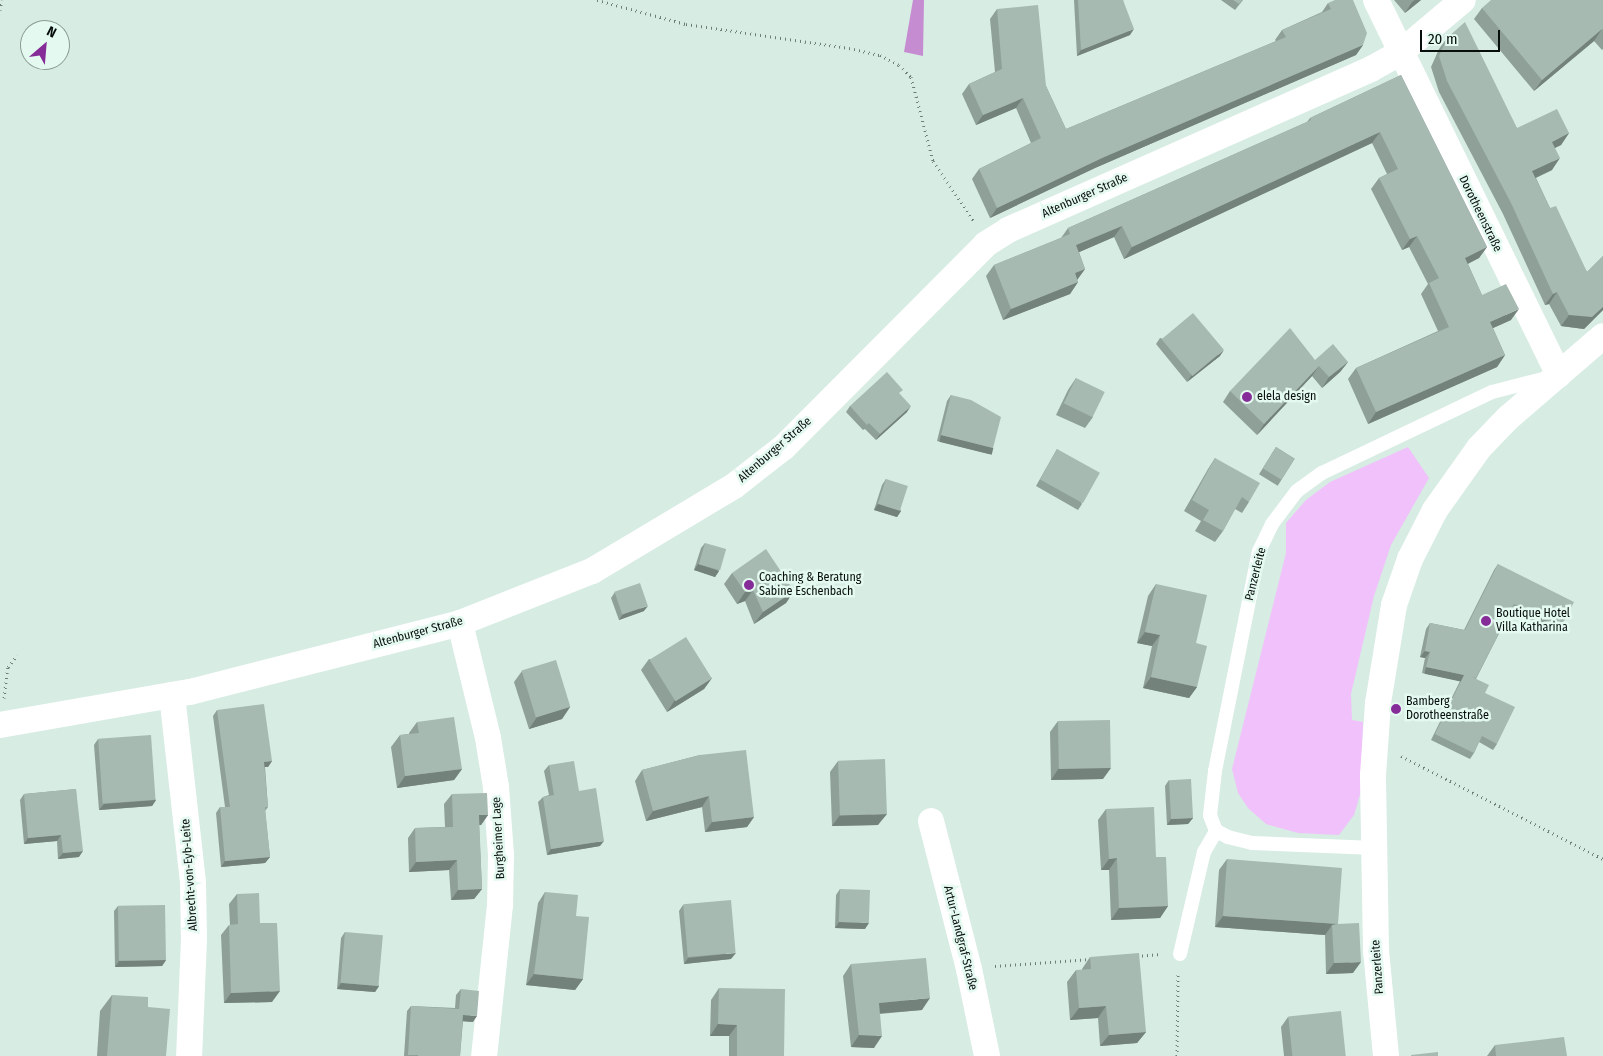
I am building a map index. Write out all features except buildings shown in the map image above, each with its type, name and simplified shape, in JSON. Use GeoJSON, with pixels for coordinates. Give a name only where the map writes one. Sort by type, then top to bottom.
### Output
{"type":"FeatureCollection","features":[{"type":"Feature","properties":{"kind":"street","name":"Dorotheenstraße"},"geometry":{"type":"LineString","coordinates":[[1376,0],[1400,53],[1559,375]]}},
{"type":"Feature","properties":{"kind":"street","name":"Altenburger Straße"},"geometry":{"type":"LineString","coordinates":[[1,714],[172,695],[460,623],[592,571],[734,486],[798,433],[986,244],[1008,230],[1371,69],[1400,53],[1463,0]]}},
{"type":"Feature","properties":{"kind":"street","name":"Panzerleite"},"geometry":{"type":"LineString","coordinates":[[1386,1056],[1376,950],[1373,775],[1379,694],[1394,605],[1410,559],[1435,510],[1479,448],[1508,418],[1603,336]]}},
{"type":"Feature","properties":{"kind":"street","name":"Burgheimer Lage"},"geometry":{"type":"LineString","coordinates":[[460,623],[488,738],[501,855],[500,905],[484,1056]]}},
{"type":"Feature","properties":{"kind":"street","name":"Albrecht-von-Eyb-Leite"},"geometry":{"type":"LineString","coordinates":[[172,695],[193,883],[194,939],[189,1056]]}},
{"type":"Feature","properties":{"kind":"street","name":"Artur-Landgraf-Straße"},"geometry":{"type":"LineString","coordinates":[[931,821],[969,969],[987,1056]]}},
{"type":"Feature","properties":{"kind":"lane","name":"Panzerleite"},"geometry":{"type":"LineString","coordinates":[[1216,831],[1210,815],[1215,770],[1259,551],[1272,524],[1298,491],[1322,473],[1492,392],[1559,375]]}},
{"type":"Feature","properties":{"kind":"lane"},"geometry":{"type":"LineString","coordinates":[[1180,954],[1204,852],[1216,831],[1228,837],[1252,843],[1375,848]]}},
{"type":"Feature","properties":{"kind":"path"},"geometry":{"type":"LineString","coordinates":[[0,10],[2,0]]}},
{"type":"Feature","properties":{"kind":"path"},"geometry":{"type":"LineString","coordinates":[[597,0],[686,24],[849,48],[880,55],[900,65],[911,77],[933,161],[986,244]]}},
{"type":"Feature","properties":{"kind":"path"},"geometry":{"type":"LineString","coordinates":[[1,714],[8,668],[17,655]]}},
{"type":"Feature","properties":{"kind":"path"},"geometry":{"type":"LineString","coordinates":[[1398,755],[1603,859]]}},
{"type":"Feature","properties":{"kind":"path"},"geometry":{"type":"LineString","coordinates":[[1132,956],[1162,954]]}},
{"type":"Feature","properties":{"kind":"path"},"geometry":{"type":"LineString","coordinates":[[1177,1056],[1180,954]]}},
{"type":"Feature","properties":{"kind":"path"},"geometry":{"type":"LineString","coordinates":[[1014,964],[1093,959]]}},
{"type":"Feature","properties":{"kind":"shaded area"},"geometry":{"type":"Polygon","coordinates":[[[913,0],[924,0],[923,56],[904,52],[913,0]]]}},
{"type":"Feature","properties":{"kind":"shaded area"},"geometry":{"type":"Polygon","coordinates":[[[1408,447],[1429,478],[1391,545],[1374,596],[1351,694],[1352,720],[1363,722],[1361,791],[1354,815],[1339,835],[1298,833],[1266,824],[1248,808],[1238,793],[1232,769],[1286,553],[1286,523],[1306,500],[1330,482],[1408,447]]]}},
{"type":"Feature","properties":{"kind":"place","name":"elela design"},"geometry":{"type":"Point","coordinates":[1247,397]}},
{"type":"Feature","properties":{"kind":"place","name":"Coaching & Beratung Sabine Eschenbach"},"geometry":{"type":"Point","coordinates":[749,585]}},
{"type":"Feature","properties":{"kind":"place","name":"Boutique Hotel Villa Katharina"},"geometry":{"type":"Point","coordinates":[1486,621]}},
{"type":"Feature","properties":{"kind":"place","name":"Bamberg Dorotheenstraße"},"geometry":{"type":"Point","coordinates":[1396,709]}}]}
